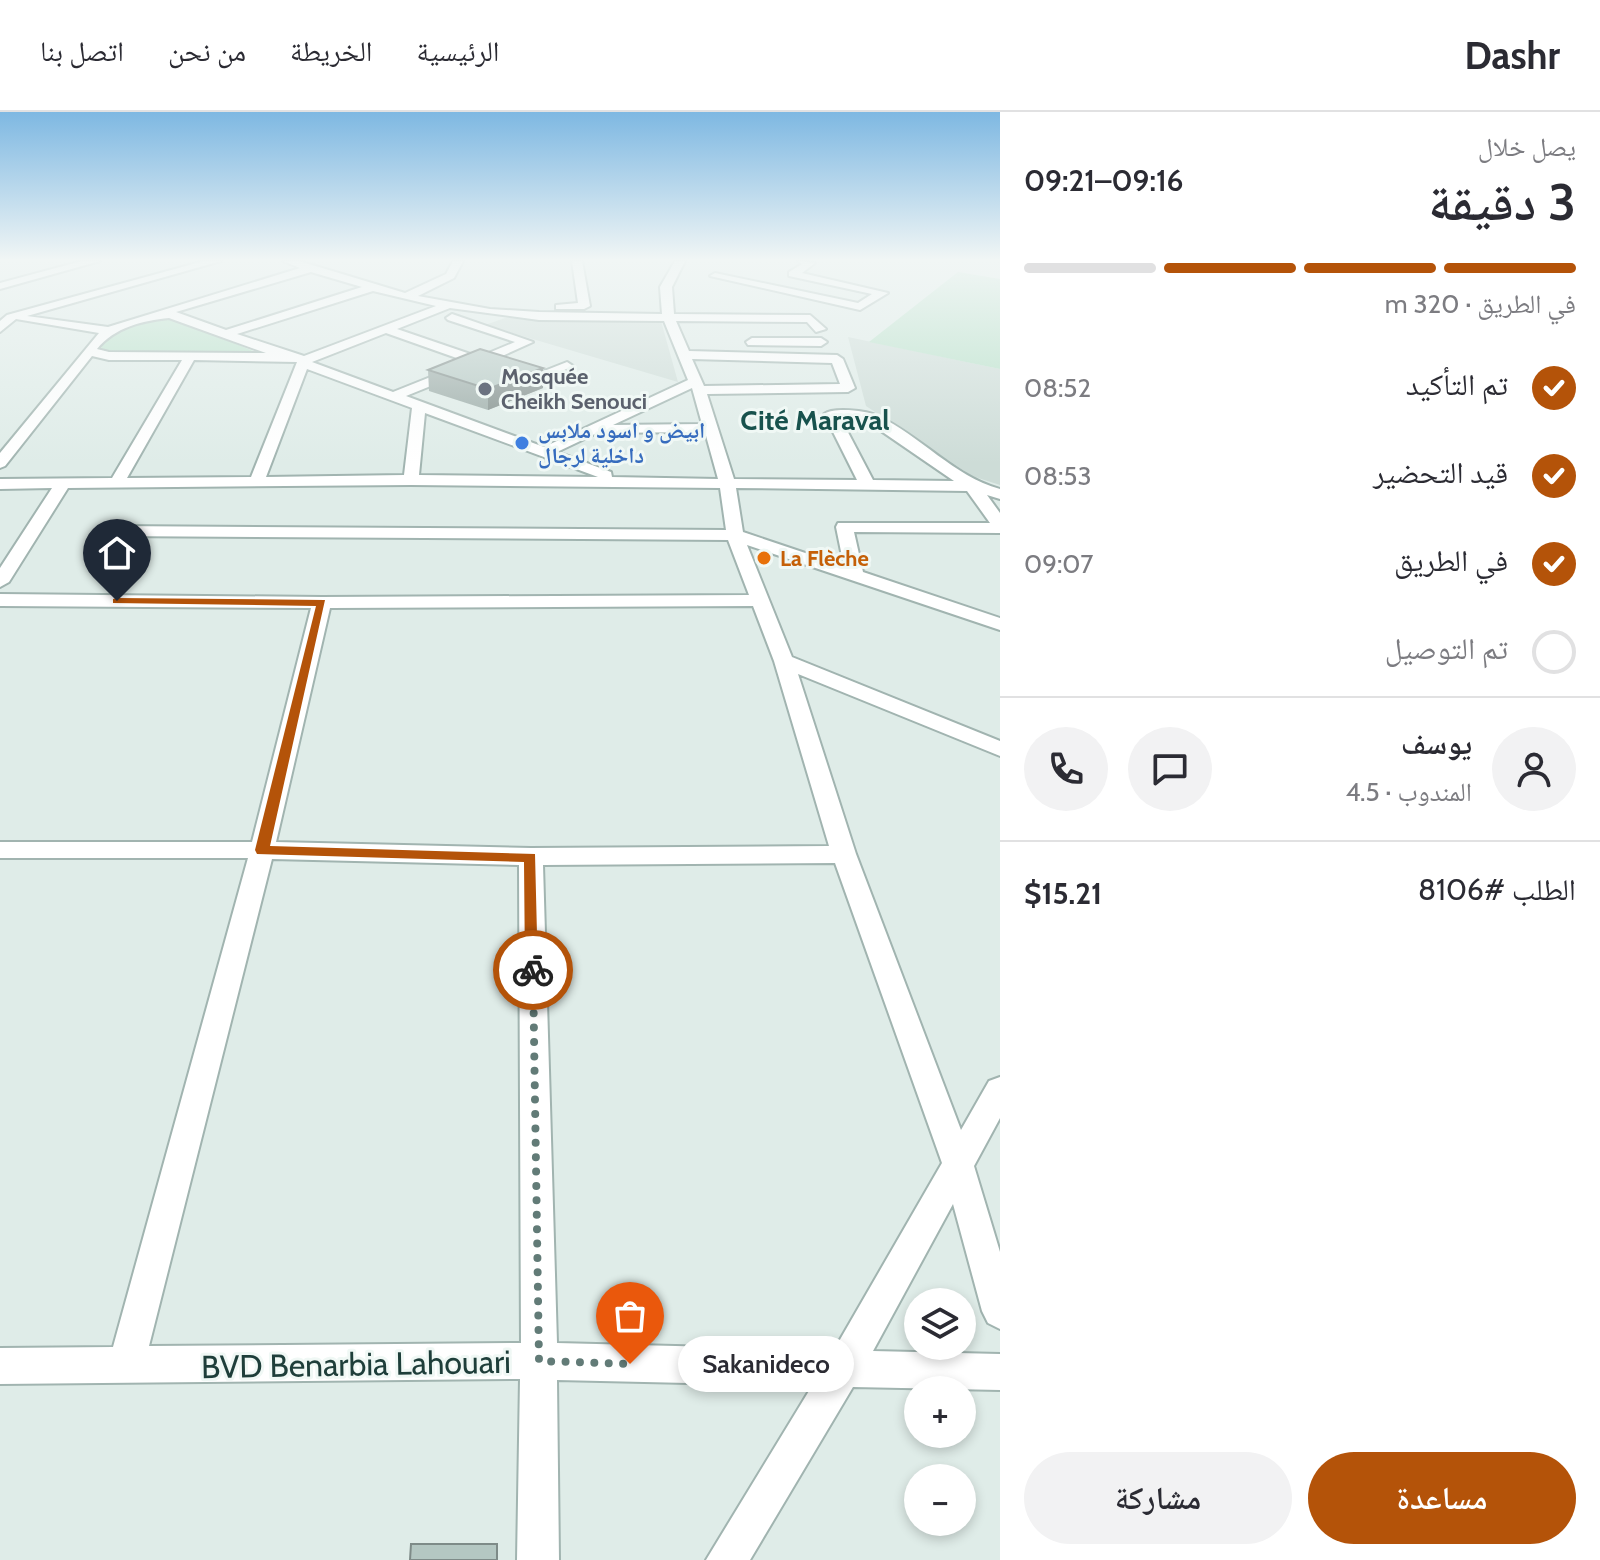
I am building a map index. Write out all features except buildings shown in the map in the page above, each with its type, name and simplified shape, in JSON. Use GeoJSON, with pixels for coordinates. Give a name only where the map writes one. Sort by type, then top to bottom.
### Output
{"type":"FeatureCollection","features":[{"type":"Feature","properties":{"kind":"street"},"geometry":{"type":"LineString","coordinates":[[97,329],[111,329]]}},
{"type":"Feature","properties":{"kind":"street"},"geometry":{"type":"LineString","coordinates":[[216,329],[624,481]]}},
{"type":"Feature","properties":{"kind":"street"},"geometry":{"type":"LineString","coordinates":[[229,333],[243,329]]}},
{"type":"Feature","properties":{"kind":"street"},"geometry":{"type":"LineString","coordinates":[[257,481],[304,362],[393,329]]}},
{"type":"Feature","properties":{"kind":"street"},"geometry":{"type":"LineString","coordinates":[[395,396],[527,342],[490,329]]}},
{"type":"Feature","properties":{"kind":"street"},"geometry":{"type":"LineString","coordinates":[[674,329],[711,428],[727,482],[735,535],[784,661],[844,854],[957,1161],[1000,1311]]}},
{"type":"Feature","properties":{"kind":"street"},"geometry":{"type":"LineString","coordinates":[[749,357],[740,342],[821,335],[817,329]]}},
{"type":"Feature","properties":{"kind":"street"},"geometry":{"type":"LineString","coordinates":[[0,463],[107,330]]}},
{"type":"Feature","properties":{"kind":"street"},"geometry":{"type":"LineString","coordinates":[[389,330],[534,380],[567,366]]}},
{"type":"Feature","properties":{"kind":"street"},"geometry":{"type":"LineString","coordinates":[[89,351],[109,356],[288,357]]}},
{"type":"Feature","properties":{"kind":"street"},"geometry":{"type":"LineString","coordinates":[[545,452],[697,386],[782,374],[749,357],[686,355]]}},
{"type":"Feature","properties":{"kind":"street"},"geometry":{"type":"LineString","coordinates":[[116,484],[190,357]]}},
{"type":"Feature","properties":{"kind":"street"},"geometry":{"type":"LineString","coordinates":[[411,480],[419,405]]}},
{"type":"Feature","properties":{"kind":"street"},"geometry":{"type":"LineString","coordinates":[[867,484],[831,414],[872,418],[972,486],[1000,526]]}},
{"type":"Feature","properties":{"kind":"street"},"geometry":{"type":"LineString","coordinates":[[591,430],[711,428]]}},
{"type":"Feature","properties":{"kind":"street"},"geometry":{"type":"LineString","coordinates":[[0,484],[411,480],[727,482],[972,486],[1000,494]]}},
{"type":"Feature","properties":{"kind":"street"},"geometry":{"type":"LineString","coordinates":[[0,582],[62,485]]}},
{"type":"Feature","properties":{"kind":"street"},"geometry":{"type":"LineString","coordinates":[[855,575],[842,529],[847,526],[1000,526]]}},
{"type":"Feature","properties":{"kind":"street"},"geometry":{"type":"LineString","coordinates":[[112,531],[735,535],[1000,624]]}},
{"type":"Feature","properties":{"kind":"street"},"geometry":{"type":"LineString","coordinates":[[0,600],[322,603],[761,600]]}},
{"type":"Feature","properties":{"kind":"street"},"geometry":{"type":"LineString","coordinates":[[126,1367],[262,850],[322,603]]}},
{"type":"Feature","properties":{"kind":"street"},"geometry":{"type":"LineString","coordinates":[[784,661],[1000,749]]}},
{"type":"Feature","properties":{"kind":"street"},"geometry":{"type":"LineString","coordinates":[[0,850],[262,850],[531,857],[844,854]]}},
{"type":"Feature","properties":{"kind":"street"},"geometry":{"type":"LineString","coordinates":[[531,857],[539,1361],[538,1560]]}},
{"type":"Feature","properties":{"kind":"street"},"geometry":{"type":"LineString","coordinates":[[727,1560],[843,1369],[957,1161],[995,1110]]}},
{"type":"Feature","properties":{"kind":"street","name":"BVD Benarbia Lahouari"},"geometry":{"type":"LineString","coordinates":[[0,1366],[539,1361],[1000,1372]]}},
{"type":"Feature","properties":{"kind":"shaded area"},"geometry":{"type":"Polygon","coordinates":[[[497,329],[663,329],[678,382],[497,329]]]}},
{"type":"Feature","properties":{"kind":"shaded area"},"geometry":{"type":"Polygon","coordinates":[[[848,337],[1000,369],[1000,485],[972,476],[866,406],[848,337]]]}},
{"type":"Feature","properties":{"kind":"green space"},"geometry":{"type":"Polygon","coordinates":[[[200,329],[253,351],[108,353],[100,350],[119,331],[200,329]]]}},
{"type":"Feature","properties":{"kind":"green space"},"geometry":{"type":"Polygon","coordinates":[[[886,329],[1000,329],[1000,369],[869,342],[886,329]]]}},
{"type":"Feature","properties":{"kind":"way so far"},"geometry":{"type":"LineString","coordinates":[[533,970],[539,1361],[630,1364]]}},
{"type":"Feature","properties":{"kind":"place","name":"Mosquée Cheikh Senouci"},"geometry":{"type":"Point","coordinates":[485,389]}},
{"type":"Feature","properties":{"kind":"place","name":"ابيض و اسود ملابس داخلية لرجال"},"geometry":{"type":"Point","coordinates":[522,443]}},
{"type":"Feature","properties":{"kind":"place","name":"La Flèche"},"geometry":{"type":"Point","coordinates":[764,558]}},
{"type":"Feature","properties":{"kind":"place","name":"Sakanideco"},"geometry":{"type":"Point","coordinates":[630,1364]}},
{"type":"Feature","properties":{"kind":"district","name":"Cité Maraval"},"geometry":{"type":"Point","coordinates":[815,420]}},
{"type":"Feature","properties":{"kind":"route"},"geometry":{"type":"LineString","coordinates":[[117,601],[322,603],[262,850],[531,857],[533,970]]}}]}
